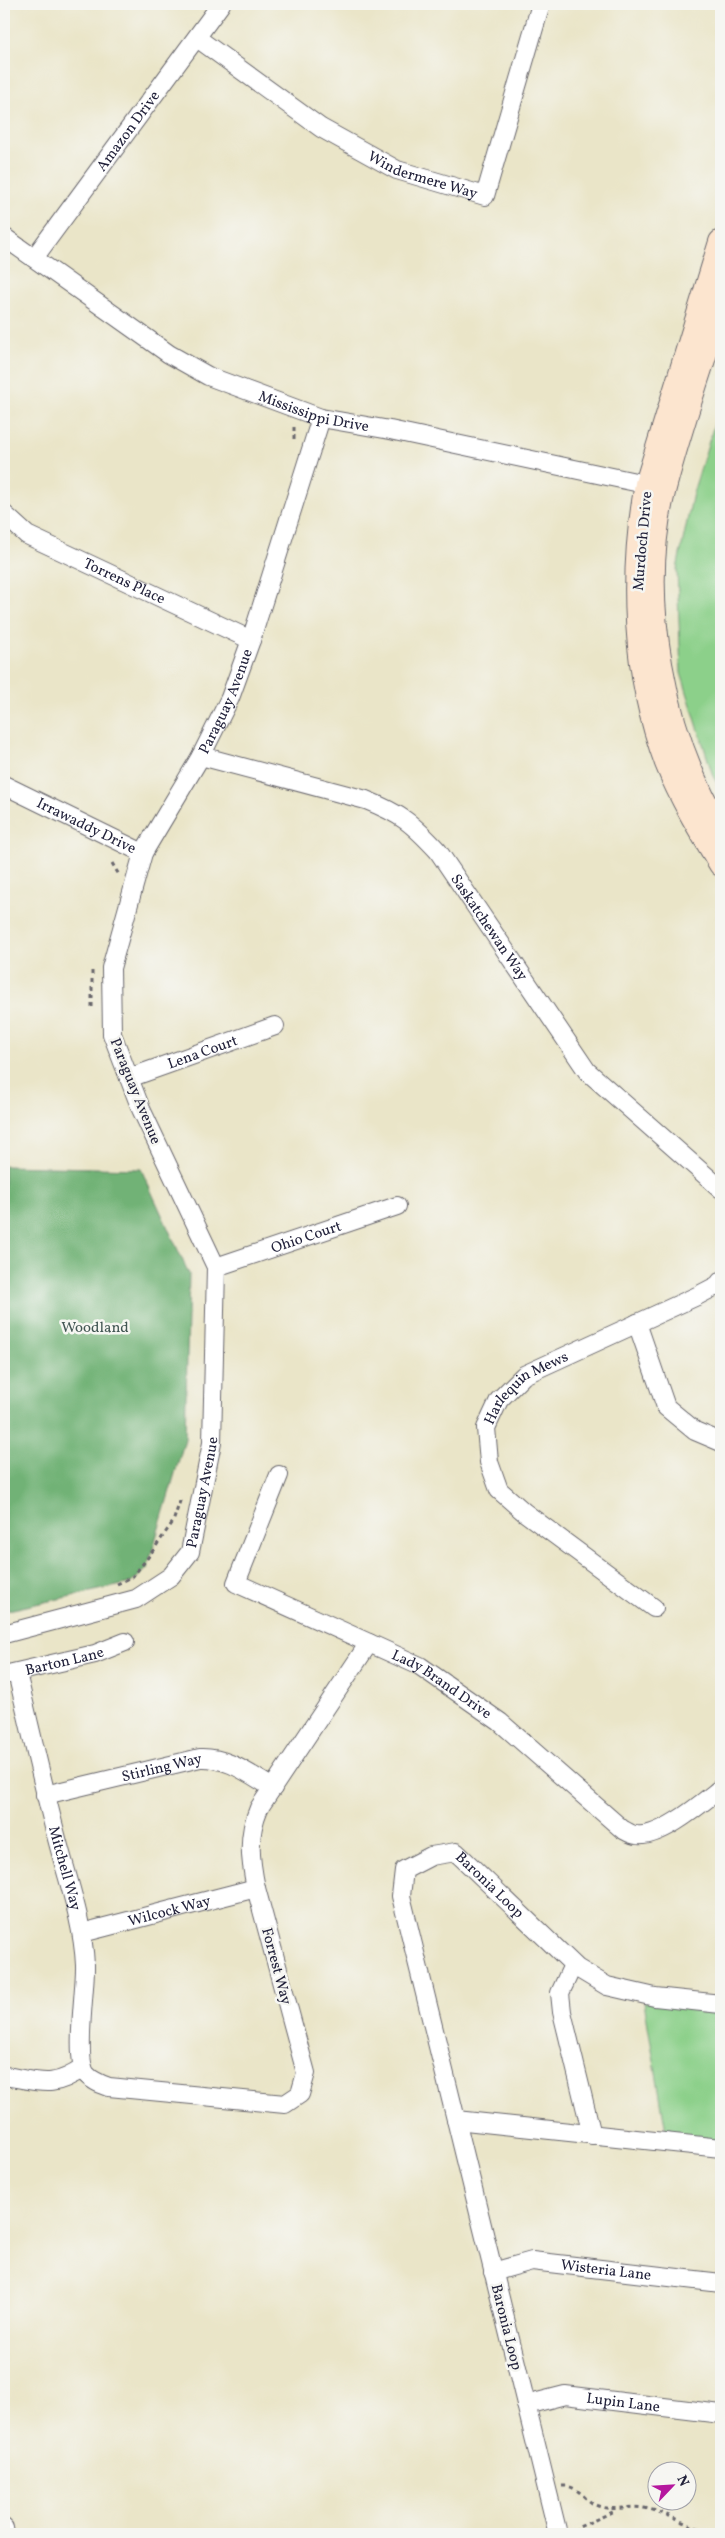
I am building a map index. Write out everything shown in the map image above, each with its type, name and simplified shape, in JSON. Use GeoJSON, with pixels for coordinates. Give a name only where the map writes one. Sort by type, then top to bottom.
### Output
{"type":"FeatureCollection","features":[{"type":"Feature","properties":{"kind":"main road","name":"Murdoch Drive"},"geometry":{"type":"LineString","coordinates":[[721,242],[655,487],[636,580],[643,668],[648,697],[668,763],[687,804],[721,864]]}},
{"type":"Feature","properties":{"kind":"main road","name":"Murdoch Drive"},"geometry":{"type":"LineString","coordinates":[[721,303],[655,487],[653,582],[660,668],[680,748],[721,832]]}},
{"type":"Feature","properties":{"kind":"street","name":"Amazon Drive"},"geometry":{"type":"LineString","coordinates":[[34,258],[198,38],[221,4]]}},
{"type":"Feature","properties":{"kind":"street","name":"Windermere Way"},"geometry":{"type":"LineString","coordinates":[[198,38],[321,128],[338,138],[397,170],[485,196],[541,4]]}},
{"type":"Feature","properties":{"kind":"street","name":"Mississippi Drive"},"geometry":{"type":"LineString","coordinates":[[4,237],[169,354],[208,376],[321,418],[390,430],[655,487]]}},
{"type":"Feature","properties":{"kind":"street","name":"Paraguay Avenue"},"geometry":{"type":"LineString","coordinates":[[4,1634],[136,1599],[171,1576],[190,1552],[212,1443],[216,1267],[141,1109],[112,1034],[111,968],[143,853],[201,756],[230,698],[251,640],[321,418]]}},
{"type":"Feature","properties":{"kind":"street","name":"Torrens Place"},"geometry":{"type":"LineString","coordinates":[[4,514],[27,535],[251,640]]}},
{"type":"Feature","properties":{"kind":"street","name":"Saskatchewan Way"},"geometry":{"type":"LineString","coordinates":[[201,756],[366,800],[391,810],[414,825],[438,851],[588,1071],[721,1190]]}},
{"type":"Feature","properties":{"kind":"street","name":"Irrawaddy Drive"},"geometry":{"type":"LineString","coordinates":[[4,785],[143,853]]}},
{"type":"Feature","properties":{"kind":"street","name":"Lena Court"},"geometry":{"type":"LineString","coordinates":[[129,1078],[275,1026]]}},
{"type":"Feature","properties":{"kind":"street","name":"Ohio Court"},"geometry":{"type":"LineString","coordinates":[[216,1267],[398,1206]]}},
{"type":"Feature","properties":{"kind":"street","name":"Harlequin Mews"},"geometry":{"type":"LineString","coordinates":[[654,1608],[524,1512],[499,1490],[489,1462],[486,1428],[499,1400],[524,1374],[697,1296],[718,1285],[721,1281]]}},
{"type":"Feature","properties":{"kind":"street"},"geometry":{"type":"LineString","coordinates":[[637,1323],[666,1407],[695,1431],[721,1442]]}},
{"type":"Feature","properties":{"kind":"street","name":"Lady Brand Drive"},"geometry":{"type":"LineString","coordinates":[[279,1475],[236,1583],[420,1666],[500,1722],[622,1829],[637,1836],[658,1832],[700,1805],[721,1788]]}},
{"type":"Feature","properties":{"kind":"street","name":"Barton Lane"},"geometry":{"type":"LineString","coordinates":[[10,1674],[95,1654],[125,1642]]}},
{"type":"Feature","properties":{"kind":"street","name":"Forrest Way"},"geometry":{"type":"LineString","coordinates":[[83,2068],[96,2082],[109,2087],[285,2104],[300,2094],[306,2073],[256,1888],[250,1859],[252,1824],[259,1808],[369,1643]]}},
{"type":"Feature","properties":{"kind":"street","name":"Mitchell Way"},"geometry":{"type":"LineString","coordinates":[[10,1674],[46,1795],[82,1934],[85,1966],[82,2036],[83,2068]]}},
{"type":"Feature","properties":{"kind":"street","name":"Stirling Way"},"geometry":{"type":"LineString","coordinates":[[46,1795],[200,1758],[216,1757],[231,1763],[273,1788]]}},
{"type":"Feature","properties":{"kind":"street","name":"Baronia Loop"},"geometry":{"type":"LineString","coordinates":[[558,2534],[401,1896],[404,1870],[431,1856],[456,1852],[573,1965],[606,1986],[655,1997],[721,2004]]}},
{"type":"Feature","properties":{"kind":"street","name":"Wilcock Way"},"geometry":{"type":"LineString","coordinates":[[82,1934],[256,1888]]}},
{"type":"Feature","properties":{"kind":"street"},"geometry":{"type":"LineString","coordinates":[[573,1965],[560,1992],[562,2012],[592,2135]]}},
{"type":"Feature","properties":{"kind":"street"},"geometry":{"type":"LineString","coordinates":[[4,2076],[53,2083],[65,2080],[83,2068]]}},
{"type":"Feature","properties":{"kind":"street"},"geometry":{"type":"LineString","coordinates":[[456,2120],[721,2148]]}},
{"type":"Feature","properties":{"kind":"street","name":"Wisteria Lane"},"geometry":{"type":"LineString","coordinates":[[493,2272],[532,2260],[721,2283]]}},
{"type":"Feature","properties":{"kind":"street","name":"Lupin Lane"},"geometry":{"type":"LineString","coordinates":[[526,2405],[565,2395],[721,2414]]}},
{"type":"Feature","properties":{"kind":"street"},"geometry":{"type":"LineString","coordinates":[[4,2528],[5,2534]]}},
{"type":"Feature","properties":{"kind":"path"},"geometry":{"type":"LineString","coordinates":[[112,862],[118,871],[120,880]]}},
{"type":"Feature","properties":{"kind":"path"},"geometry":{"type":"LineString","coordinates":[[92,968],[91,1002],[94,1016]]}},
{"type":"Feature","properties":{"kind":"path"},"geometry":{"type":"LineString","coordinates":[[116,1585],[132,1577],[146,1560],[173,1522],[182,1496]]}},
{"type":"Feature","properties":{"kind":"path"},"geometry":{"type":"LineString","coordinates":[[546,2486],[566,2485],[579,2490],[596,2506],[618,2510],[648,2509],[697,2529],[721,2534]]}},
{"type":"Feature","properties":{"kind":"path"},"geometry":{"type":"LineString","coordinates":[[572,2534],[579,2527],[618,2510]]}},
{"type":"Feature","properties":{"kind":"green space"},"geometry":{"type":"Polygon","coordinates":[[[721,402],[721,791],[713,776],[681,673],[677,569],[693,493],[721,402]]]}},
{"type":"Feature","properties":{"kind":"green space","name":"Woodland"},"geometry":{"type":"Polygon","coordinates":[[[4,1166],[141,1169],[189,1274],[185,1439],[147,1569],[131,1583],[4,1611],[4,1166]]]}},
{"type":"Feature","properties":{"kind":"green space"},"geometry":{"type":"Polygon","coordinates":[[[644,2002],[721,2010],[721,2142],[667,2137],[644,2002]]]}}]}
